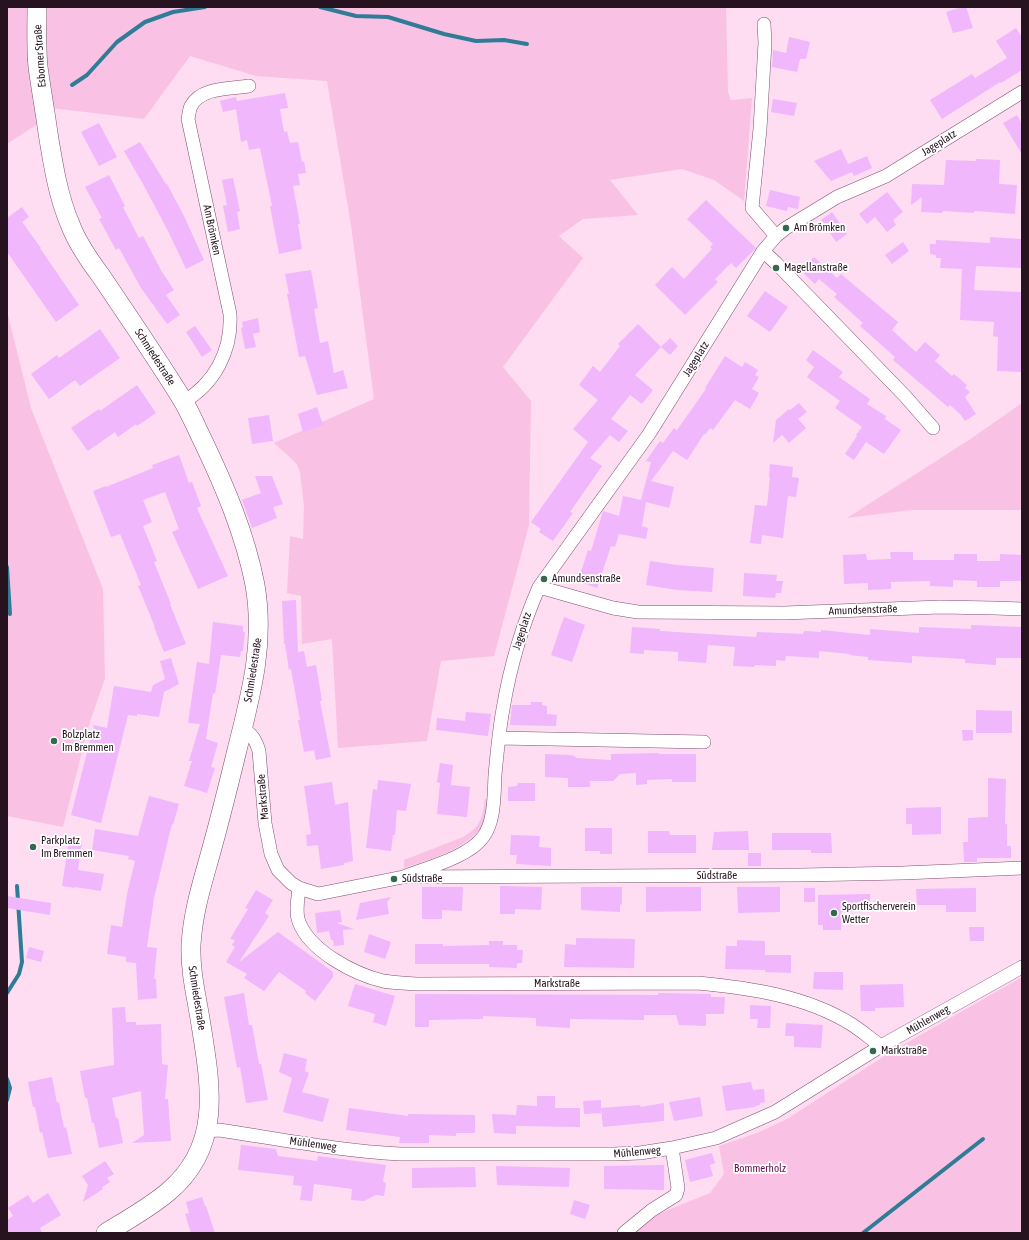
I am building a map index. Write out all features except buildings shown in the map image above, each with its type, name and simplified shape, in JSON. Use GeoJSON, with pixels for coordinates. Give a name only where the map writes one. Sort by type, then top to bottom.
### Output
{"type":"FeatureCollection","features":[{"type":"Feature","properties":{"kind":"main road","name":"Esborner Straße"},"geometry":{"type":"LineString","coordinates":[[37,7],[38,64],[44,104]]}},
{"type":"Feature","properties":{"kind":"main road","name":"Schmiedestraße"},"geometry":{"type":"LineString","coordinates":[[44,104],[53,166],[60,196],[70,225],[83,250],[159,362],[184,402],[225,487],[241,531],[256,589],[259,638],[250,696],[213,845],[196,906],[192,935],[192,978],[206,1054],[210,1102],[207,1131],[194,1162],[177,1184],[160,1198],[106,1233]]}},
{"type":"Feature","properties":{"kind":"street"},"geometry":{"type":"LineString","coordinates":[[764,24],[765,43],[760,129],[752,208],[776,236]]}},
{"type":"Feature","properties":{"kind":"street","name":"Am Brömken"},"geometry":{"type":"LineString","coordinates":[[184,402],[203,388],[216,370],[226,350],[231,325],[230,314],[188,119],[190,107],[204,93],[248,86]]}},
{"type":"Feature","properties":{"kind":"street","name":"Jageplatz"},"geometry":{"type":"LineString","coordinates":[[403,877],[463,853],[477,844],[483,837],[490,824],[492,813],[504,702],[514,656],[530,608],[539,587],[649,434],[763,251],[776,236],[786,228],[837,197],[886,176],[1022,92]]}},
{"type":"Feature","properties":{"kind":"street"},"geometry":{"type":"LineString","coordinates":[[763,251],[899,390],[933,428]]}},
{"type":"Feature","properties":{"kind":"street","name":"Amundsenstraße"},"geometry":{"type":"LineString","coordinates":[[539,587],[613,608],[638,612],[784,613],[940,607],[1022,609]]}},
{"type":"Feature","properties":{"kind":"street","name":"Markstraße"},"geometry":{"type":"LineString","coordinates":[[242,729],[248,731],[256,742],[259,751],[267,835],[271,854],[278,870]]}},
{"type":"Feature","properties":{"kind":"street"},"geometry":{"type":"LineString","coordinates":[[499,738],[704,742]]}},
{"type":"Feature","properties":{"kind":"street","name":"Südstraße"},"geometry":{"type":"LineString","coordinates":[[278,870],[291,883],[299,888],[318,894],[403,877],[809,875],[1022,868]]}},
{"type":"Feature","properties":{"kind":"street","name":"Markstraße"},"geometry":{"type":"LineString","coordinates":[[299,888],[297,909],[299,921],[311,940],[325,953],[348,967],[383,980],[398,983],[417,984],[698,983],[720,985],[769,994],[798,1001],[821,1009],[851,1024],[881,1046]]}},
{"type":"Feature","properties":{"kind":"street","name":"Mühlenweg"},"geometry":{"type":"LineString","coordinates":[[207,1131],[219,1130],[337,1148],[394,1153],[592,1155],[640,1153],[672,1148],[716,1138],[775,1112],[881,1046],[1022,967]]}},
{"type":"Feature","properties":{"kind":"street"},"geometry":{"type":"LineString","coordinates":[[624,1233],[652,1210],[676,1195],[678,1188],[672,1148]]}},
{"type":"Feature","properties":{"kind":"green space"},"geometry":{"type":"Polygon","coordinates":[[[7,7],[33,7],[39,123],[7,144],[7,7]]]}},
{"type":"Feature","properties":{"kind":"green space"},"geometry":{"type":"Polygon","coordinates":[[[43,7],[726,7],[728,92],[731,100],[752,98],[744,201],[714,180],[682,169],[610,180],[638,215],[583,219],[559,236],[583,258],[503,367],[531,401],[529,525],[494,656],[441,661],[427,741],[338,748],[332,639],[302,644],[301,596],[287,593],[290,536],[303,539],[304,507],[300,472],[296,463],[274,443],[374,399],[351,225],[327,81],[256,76],[190,56],[144,119],[51,108],[42,29],[43,7]]]}},
{"type":"Feature","properties":{"kind":"green space"},"geometry":{"type":"Polygon","coordinates":[[[7,311],[31,408],[103,589],[105,678],[88,728],[63,827],[7,816],[7,311]]]}},
{"type":"Feature","properties":{"kind":"green space"},"geometry":{"type":"Polygon","coordinates":[[[1022,403],[1022,510],[911,510],[847,518],[972,438],[1022,403]]]}},
{"type":"Feature","properties":{"kind":"green space"},"geometry":{"type":"Polygon","coordinates":[[[485,799],[488,799],[482,826],[468,841],[447,853],[404,868],[404,860],[463,837],[474,829],[478,825],[482,816],[485,799]]]}},
{"type":"Feature","properties":{"kind":"green space","name":"Bommerholz"},"geometry":{"type":"Polygon","coordinates":[[[1022,977],[1022,1233],[632,1233],[656,1215],[710,1193],[724,1174],[719,1146],[757,1133],[787,1119],[889,1053],[1022,977]]]}},
{"type":"Feature","properties":{"kind":"waterway"},"geometry":{"type":"LineString","coordinates":[[72,85],[87,75],[117,42],[145,22],[173,12],[205,7]]}},
{"type":"Feature","properties":{"kind":"waterway"},"geometry":{"type":"LineString","coordinates":[[320,7],[356,16],[388,17],[444,34],[476,41],[504,40],[527,44]]}},
{"type":"Feature","properties":{"kind":"waterway"},"geometry":{"type":"LineString","coordinates":[[7,567],[10,614]]}},
{"type":"Feature","properties":{"kind":"waterway"},"geometry":{"type":"LineString","coordinates":[[7,993],[19,974],[22,962],[17,886]]}},
{"type":"Feature","properties":{"kind":"waterway"},"geometry":{"type":"LineString","coordinates":[[7,1079],[10,1088],[7,1100]]}},
{"type":"Feature","properties":{"kind":"waterway"},"geometry":{"type":"LineString","coordinates":[[863,1233],[983,1139]]}},
{"type":"Feature","properties":{"kind":"place","name":"Am Brömken"},"geometry":{"type":"Point","coordinates":[786,228]}},
{"type":"Feature","properties":{"kind":"place","name":"Magellanstraße"},"geometry":{"type":"Point","coordinates":[776,268]}},
{"type":"Feature","properties":{"kind":"place","name":"Amundsenstraße"},"geometry":{"type":"Point","coordinates":[544,579]}},
{"type":"Feature","properties":{"kind":"place","name":"Bolzplatz Im Bremmen"},"geometry":{"type":"Point","coordinates":[54,741]}},
{"type":"Feature","properties":{"kind":"place","name":"Parkplatz Im Bremmen"},"geometry":{"type":"Point","coordinates":[33,847]}},
{"type":"Feature","properties":{"kind":"place","name":"Südstraße"},"geometry":{"type":"Point","coordinates":[394,879]}},
{"type":"Feature","properties":{"kind":"place","name":"Sportfischerverein Wetter"},"geometry":{"type":"Point","coordinates":[834,913]}},
{"type":"Feature","properties":{"kind":"place","name":"Markstraße"},"geometry":{"type":"Point","coordinates":[873,1051]}}]}
